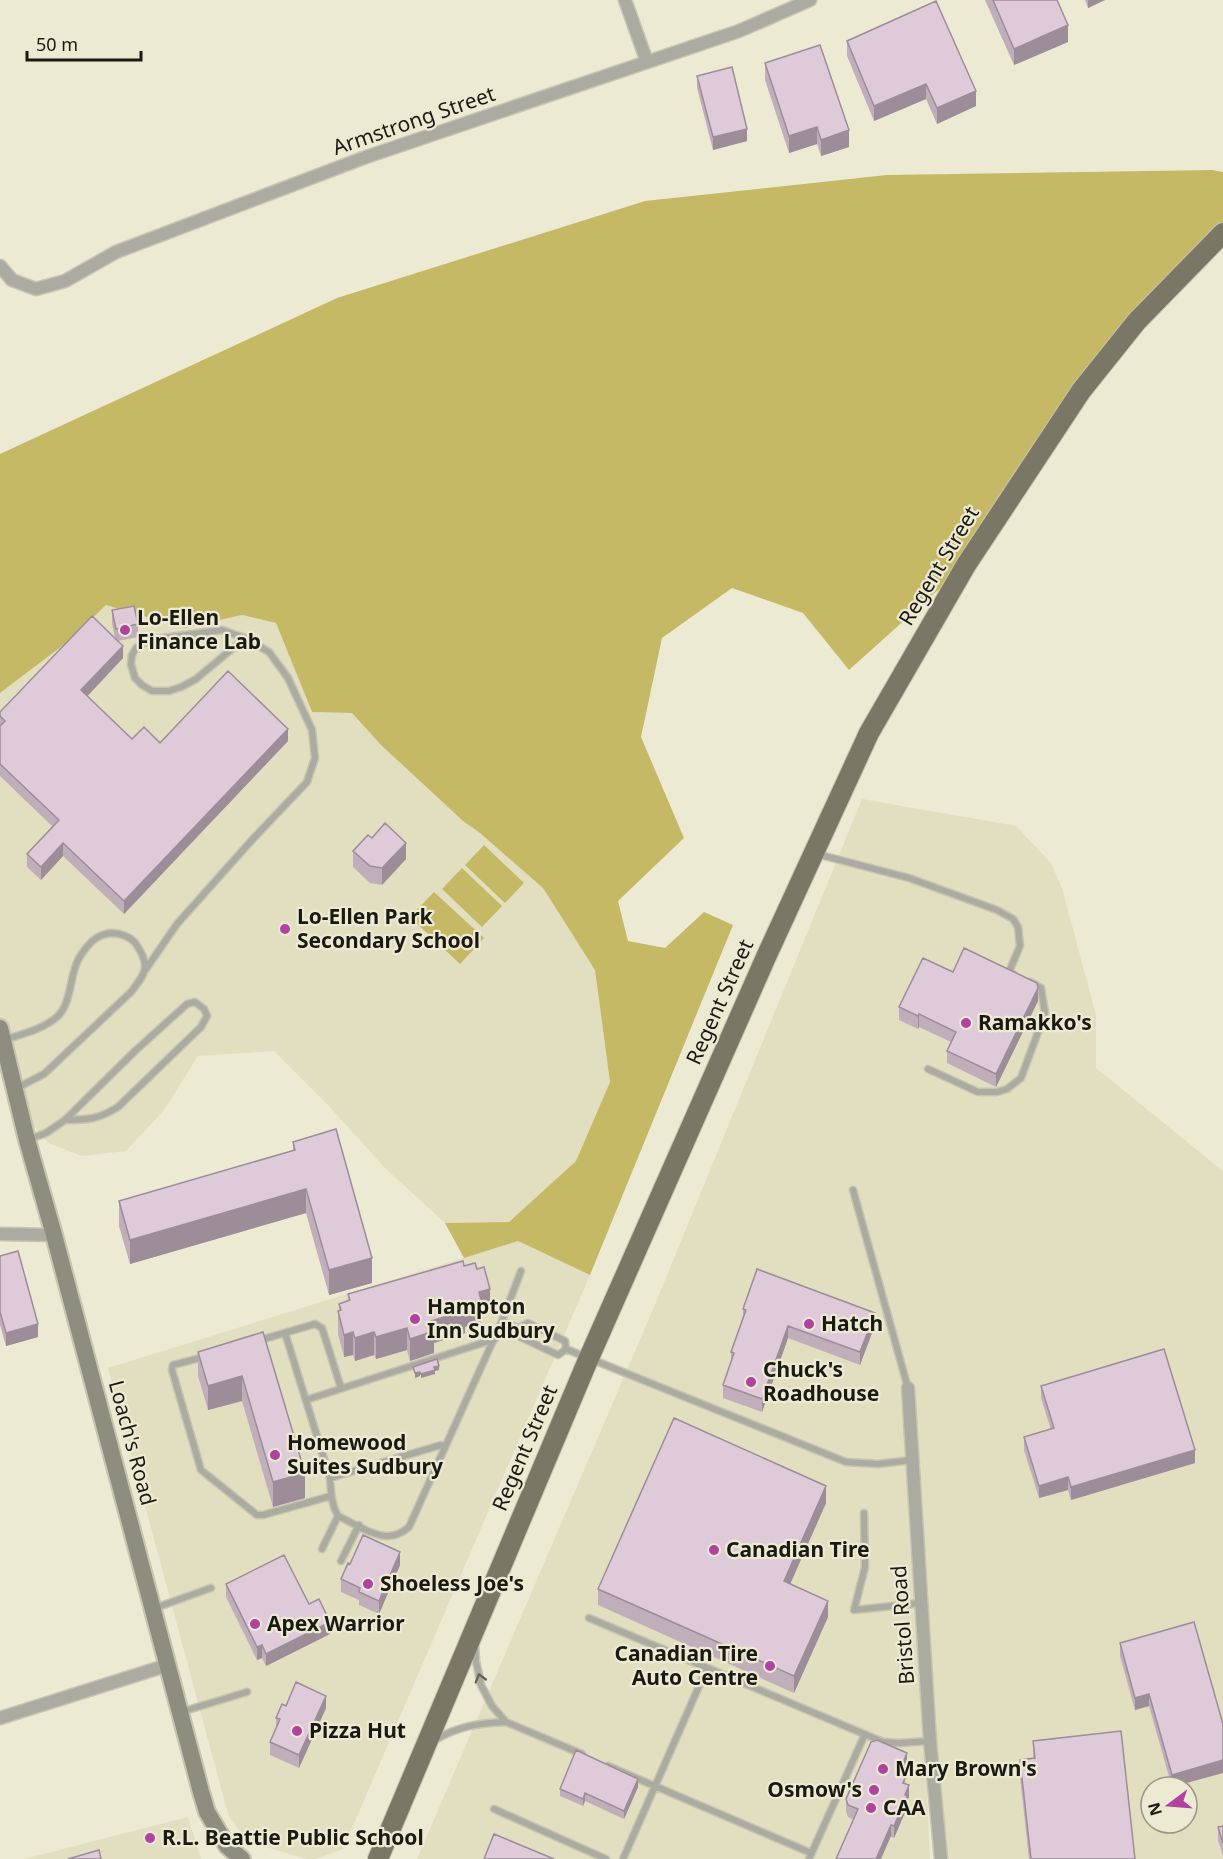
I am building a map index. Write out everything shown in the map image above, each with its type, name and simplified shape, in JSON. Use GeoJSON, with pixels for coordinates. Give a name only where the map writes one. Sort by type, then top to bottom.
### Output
{"type":"FeatureCollection","features":[{"type":"Feature","properties":{"kind":"main road","name":"Regent Street"},"geometry":{"type":"LineString","coordinates":[[378,1859],[588,1360],[756,979],[869,733],[966,565],[1081,391],[1137,321],[1223,232]]}},
{"type":"Feature","properties":{"kind":"street"},"geometry":{"type":"LineString","coordinates":[[625,0],[647,62]]}},
{"type":"Feature","properties":{"kind":"street","name":"Armstrong Street"},"geometry":{"type":"LineString","coordinates":[[0,266],[12,279],[36,289],[65,281],[116,252],[366,157],[739,31],[810,0]]}},
{"type":"Feature","properties":{"kind":"street","name":"Loach's Road"},"geometry":{"type":"LineString","coordinates":[[2,1034],[27,1140],[207,1812],[227,1846],[242,1859]]}},
{"type":"Feature","properties":{"kind":"street"},"geometry":{"type":"LineString","coordinates":[[0,1234],[54,1235]]}},
{"type":"Feature","properties":{"kind":"street","name":"Bristol Road"},"geometry":{"type":"LineString","coordinates":[[908,1388],[930,1741],[941,1859]]}},
{"type":"Feature","properties":{"kind":"street"},"geometry":{"type":"LineString","coordinates":[[0,1718],[168,1665]]}},
{"type":"Feature","properties":{"kind":"lane"},"geometry":{"type":"LineString","coordinates":[[15,1089],[44,1074],[131,992],[177,924],[307,782],[315,758],[312,730],[288,678],[269,652],[245,638],[222,630],[156,639],[136,648],[132,655],[131,664],[135,678],[152,691],[169,691],[181,687],[196,679],[245,638]]}},
{"type":"Feature","properties":{"kind":"lane"},"geometry":{"type":"LineString","coordinates":[[813,853],[909,878],[997,910],[1013,919],[1018,927],[1020,946],[1009,972],[1041,988],[1045,1013],[1021,1078],[1007,1089],[997,1092],[978,1092],[928,1070]]}},
{"type":"Feature","properties":{"kind":"lane"},"geometry":{"type":"LineString","coordinates":[[2,1034],[39,1028],[59,1015],[66,1002],[78,960],[92,940],[103,933],[118,933],[133,940],[144,956],[146,969]]}},
{"type":"Feature","properties":{"kind":"lane"},"geometry":{"type":"LineString","coordinates":[[27,1140],[46,1133],[65,1120],[187,1004],[195,1002],[204,1009],[207,1016],[201,1027],[118,1107],[106,1115],[90,1120],[65,1120]]}},
{"type":"Feature","properties":{"kind":"lane"},"geometry":{"type":"LineString","coordinates":[[853,1190],[908,1388]]}},
{"type":"Feature","properties":{"kind":"lane"},"geometry":{"type":"LineString","coordinates":[[285,1334],[330,1478],[334,1510],[338,1516],[383,1537],[395,1536],[409,1527],[502,1322],[521,1271]]}},
{"type":"Feature","properties":{"kind":"lane"},"geometry":{"type":"LineString","coordinates":[[502,1322],[518,1328],[528,1323],[565,1341],[566,1350]]}},
{"type":"Feature","properties":{"kind":"lane"},"geometry":{"type":"LineString","coordinates":[[251,1343],[315,1324],[322,1328],[341,1388]]}},
{"type":"Feature","properties":{"kind":"lane"},"geometry":{"type":"LineString","coordinates":[[518,1328],[520,1337],[558,1355],[566,1350]]}},
{"type":"Feature","properties":{"kind":"lane"},"geometry":{"type":"LineString","coordinates":[[306,1400],[495,1338]]}},
{"type":"Feature","properties":{"kind":"lane"},"geometry":{"type":"LineString","coordinates":[[566,1350],[846,1462],[878,1464],[912,1460]]}},
{"type":"Feature","properties":{"kind":"lane"},"geometry":{"type":"LineString","coordinates":[[207,1356],[173,1365],[172,1370],[201,1470],[257,1515],[331,1496]]}},
{"type":"Feature","properties":{"kind":"lane"},"geometry":{"type":"LineString","coordinates":[[330,1478],[441,1445],[445,1448]]}},
{"type":"Feature","properties":{"kind":"lane"},"geometry":{"type":"LineString","coordinates":[[864,1513],[865,1567],[854,1610],[922,1603]]}},
{"type":"Feature","properties":{"kind":"lane"},"geometry":{"type":"LineString","coordinates":[[322,1549],[338,1516]]}},
{"type":"Feature","properties":{"kind":"lane"},"geometry":{"type":"LineString","coordinates":[[341,1561],[358,1525]]}},
{"type":"Feature","properties":{"kind":"lane"},"geometry":{"type":"LineString","coordinates":[[153,1608],[211,1588]]}},
{"type":"Feature","properties":{"kind":"lane"},"geometry":{"type":"LineString","coordinates":[[589,1618],[883,1742],[930,1741]]}},
{"type":"Feature","properties":{"kind":"lane"},"geometry":{"type":"LineString","coordinates":[[475,1628],[476,1661],[481,1685],[492,1706],[506,1722]]}},
{"type":"Feature","properties":{"kind":"lane"},"geometry":{"type":"LineString","coordinates":[[623,1859],[707,1668]]}},
{"type":"Feature","properties":{"kind":"lane"},"geometry":{"type":"LineString","coordinates":[[180,1712],[247,1692]]}},
{"type":"Feature","properties":{"kind":"lane"},"geometry":{"type":"LineString","coordinates":[[425,1746],[460,1728],[481,1723],[506,1722],[588,1757]]}},
{"type":"Feature","properties":{"kind":"lane"},"geometry":{"type":"LineString","coordinates":[[599,1761],[810,1856],[865,1734]]}},
{"type":"Feature","properties":{"kind":"lane"},"geometry":{"type":"LineString","coordinates":[[494,1809],[606,1859]]}},
{"type":"Feature","properties":{"kind":"shaded area"},"geometry":{"type":"Polygon","coordinates":[[[1212,170],[1223,172],[1223,233],[1137,321],[966,565],[849,670],[803,613],[732,588],[662,638],[641,737],[684,838],[618,901],[628,941],[665,948],[704,912],[733,925],[590,1275],[518,1241],[464,1258],[445,1223],[509,1222],[576,1161],[610,1082],[595,970],[543,888],[463,821],[381,745],[352,713],[312,712],[276,623],[242,615],[184,628],[106,605],[70,640],[0,693],[0,454],[337,298],[645,201],[887,175],[1212,170]]]}},
{"type":"Feature","properties":{"kind":"shaded area","name":"Lo-Ellen Park Secondary School"},"geometry":{"type":"Polygon","coordinates":[[[106,605],[184,628],[242,615],[276,623],[312,712],[352,713],[381,745],[463,821],[543,888],[595,970],[610,1082],[576,1161],[509,1222],[445,1223],[385,1168],[327,1104],[274,1051],[198,1056],[164,1110],[126,1151],[82,1156],[48,1143],[18,1107],[0,1028],[0,693],[70,640],[106,605]]]}},
{"type":"Feature","properties":{"kind":"shaded area"},"geometry":{"type":"Polygon","coordinates":[[[862,799],[1016,826],[1051,863],[1062,888],[1096,1015],[1096,1068],[1223,1171],[1223,1859],[941,1859],[911,1446],[930,1859],[417,1859],[654,1307],[862,799]]]}},
{"type":"Feature","properties":{"kind":"shaded area"},"geometry":{"type":"Polygon","coordinates":[[[484,845],[524,883],[505,903],[465,865],[484,845]]]}},
{"type":"Feature","properties":{"kind":"shaded area"},"geometry":{"type":"Polygon","coordinates":[[[462,868],[502,906],[482,927],[442,889],[462,868]]]}},
{"type":"Feature","properties":{"kind":"shaded area"},"geometry":{"type":"Polygon","coordinates":[[[434,892],[484,938],[460,964],[410,917],[434,892]]]}},
{"type":"Feature","properties":{"kind":"shaded area"},"geometry":{"type":"Polygon","coordinates":[[[518,1241],[590,1275],[343,1849],[316,1859],[306,1859],[263,1846],[241,1833],[228,1814],[108,1368],[518,1241]]]}},
{"type":"Feature","properties":{"kind":"shaded area","name":"R.L. Beattie Public School"},"geometry":{"type":"Polygon","coordinates":[[[188,1817],[201,1859],[24,1859],[188,1817]]]}},
{"type":"Feature","properties":{"kind":"building"},"geometry":{"type":"Polygon","coordinates":[[[993,0],[1057,0],[1068,25],[1014,49],[993,0]]]}},
{"type":"Feature","properties":{"kind":"building"},"geometry":{"type":"Polygon","coordinates":[[[936,1],[976,91],[937,108],[926,84],[874,106],[847,41],[936,1]]]}},
{"type":"Feature","properties":{"kind":"building"},"geometry":{"type":"Polygon","coordinates":[[[820,45],[849,130],[821,140],[817,127],[789,136],[765,63],[820,45]]]}},
{"type":"Feature","properties":{"kind":"building"},"geometry":{"type":"Polygon","coordinates":[[[732,67],[747,129],[713,137],[697,76],[732,67]]]}},
{"type":"Feature","properties":{"kind":"building"},"geometry":{"type":"Polygon","coordinates":[[[134,606],[138,624],[116,629],[112,610],[134,606]]]}},
{"type":"Feature","properties":{"kind":"building"},"geometry":{"type":"Polygon","coordinates":[[[92,616],[123,646],[81,690],[132,739],[144,727],[160,743],[228,671],[288,729],[124,901],[63,843],[41,867],[27,854],[59,820],[0,764],[0,726],[5,721],[0,716],[0,712],[92,616]]]}},
{"type":"Feature","properties":{"kind":"building"},"geometry":{"type":"Polygon","coordinates":[[[385,823],[406,843],[382,868],[370,866],[353,851],[368,835],[372,838],[385,823]]]}},
{"type":"Feature","properties":{"kind":"building","name":"Ramakko's"},"geometry":{"type":"Polygon","coordinates":[[[964,948],[1037,983],[1038,988],[996,1074],[947,1051],[956,1032],[899,1007],[923,958],[953,972],[964,948]]]}},
{"type":"Feature","properties":{"kind":"building"},"geometry":{"type":"Polygon","coordinates":[[[336,1129],[372,1258],[329,1270],[306,1189],[130,1240],[119,1201],[295,1150],[293,1142],[336,1129]]]}},
{"type":"Feature","properties":{"kind":"building"},"geometry":{"type":"Polygon","coordinates":[[[18,1251],[38,1324],[6,1333],[0,1312],[0,1256],[18,1251]]]}},
{"type":"Feature","properties":{"kind":"building"},"geometry":{"type":"Polygon","coordinates":[[[463,1261],[464,1266],[475,1263],[477,1269],[484,1267],[490,1289],[479,1292],[481,1300],[463,1305],[465,1311],[431,1321],[434,1331],[410,1339],[407,1328],[376,1337],[374,1332],[355,1338],[353,1332],[344,1335],[338,1311],[341,1310],[339,1304],[350,1300],[348,1294],[463,1261]]]}},
{"type":"Feature","properties":{"kind":"building"},"geometry":{"type":"Polygon","coordinates":[[[757,1269],[875,1313],[860,1352],[788,1326],[762,1399],[723,1385],[734,1353],[731,1352],[746,1310],[743,1309],[757,1269]]]}},
{"type":"Feature","properties":{"kind":"building"},"geometry":{"type":"Polygon","coordinates":[[[263,1332],[305,1473],[273,1482],[242,1376],[208,1386],[198,1352],[263,1332]]]}},
{"type":"Feature","properties":{"kind":"building"},"geometry":{"type":"Polygon","coordinates":[[[1164,1349],[1195,1450],[1071,1487],[1068,1477],[1039,1486],[1024,1437],[1054,1428],[1041,1386],[1164,1349]]]}},
{"type":"Feature","properties":{"kind":"building"},"geometry":{"type":"Polygon","coordinates":[[[437,1359],[439,1366],[434,1367],[435,1370],[421,1374],[420,1372],[415,1373],[413,1367],[437,1359]]]}},
{"type":"Feature","properties":{"kind":"building","name":"Canadian Tire"},"geometry":{"type":"Polygon","coordinates":[[[674,1418],[826,1486],[784,1581],[828,1601],[794,1676],[598,1589],[674,1418]]]}},
{"type":"Feature","properties":{"kind":"building","name":"Shoeless Joe's"},"geometry":{"type":"Polygon","coordinates":[[[363,1535],[400,1552],[379,1601],[359,1592],[360,1588],[341,1579],[363,1535]]]}},
{"type":"Feature","properties":{"kind":"building"},"geometry":{"type":"Polygon","coordinates":[[[284,1555],[309,1604],[319,1599],[330,1622],[266,1654],[262,1645],[257,1647],[226,1584],[284,1555]]]}},
{"type":"Feature","properties":{"kind":"building"},"geometry":{"type":"Polygon","coordinates":[[[1194,1622],[1223,1724],[1223,1760],[1172,1775],[1149,1694],[1135,1698],[1120,1643],[1194,1622]]]}},
{"type":"Feature","properties":{"kind":"building","name":"Pizza Hut"},"geometry":{"type":"Polygon","coordinates":[[[296,1682],[326,1696],[299,1755],[270,1742],[280,1719],[276,1718],[282,1704],[286,1706],[296,1682]]]}},
{"type":"Feature","properties":{"kind":"building"},"geometry":{"type":"Polygon","coordinates":[[[1121,1731],[1135,1859],[1031,1859],[1020,1760],[1035,1758],[1033,1741],[1121,1731]]]}},
{"type":"Feature","properties":{"kind":"building"},"geometry":{"type":"Polygon","coordinates":[[[877,1740],[907,1753],[899,1772],[906,1776],[903,1783],[909,1785],[905,1795],[907,1796],[876,1859],[836,1859],[858,1809],[848,1805],[846,1799],[871,1742],[877,1740]]]}},
{"type":"Feature","properties":{"kind":"building"},"geometry":{"type":"Polygon","coordinates":[[[576,1750],[638,1779],[624,1811],[585,1793],[583,1799],[560,1789],[576,1750]]]}},
{"type":"Feature","properties":{"kind":"building"},"geometry":{"type":"Polygon","coordinates":[[[1223,1826],[1223,1843],[1218,1827],[1223,1826]]]}},
{"type":"Feature","properties":{"kind":"building"},"geometry":{"type":"Polygon","coordinates":[[[494,1834],[554,1859],[484,1859],[494,1834]]]}},
{"type":"Feature","properties":{"kind":"building"},"geometry":{"type":"Polygon","coordinates":[[[99,1850],[101,1859],[68,1859],[99,1850]]]}},
{"type":"Feature","properties":{"kind":"place","name":"Lo-Ellen Finance Lab"},"geometry":{"type":"Point","coordinates":[125,630]}},
{"type":"Feature","properties":{"kind":"place","name":"Lo-Ellen Park Secondary School"},"geometry":{"type":"Point","coordinates":[285,929]}},
{"type":"Feature","properties":{"kind":"place","name":"Ramakko's"},"geometry":{"type":"Point","coordinates":[966,1023]}},
{"type":"Feature","properties":{"kind":"place","name":"Hampton Inn Sudbury"},"geometry":{"type":"Point","coordinates":[415,1319]}},
{"type":"Feature","properties":{"kind":"place","name":"Hatch"},"geometry":{"type":"Point","coordinates":[809,1324]}},
{"type":"Feature","properties":{"kind":"place","name":"Chuck's Roadhouse"},"geometry":{"type":"Point","coordinates":[751,1382]}},
{"type":"Feature","properties":{"kind":"place","name":"Homewood Suites Sudbury"},"geometry":{"type":"Point","coordinates":[275,1455]}},
{"type":"Feature","properties":{"kind":"place","name":"Canadian Tire"},"geometry":{"type":"Point","coordinates":[714,1550]}},
{"type":"Feature","properties":{"kind":"place","name":"Shoeless Joe's"},"geometry":{"type":"Point","coordinates":[368,1584]}},
{"type":"Feature","properties":{"kind":"place","name":"Apex Warrior"},"geometry":{"type":"Point","coordinates":[255,1624]}},
{"type":"Feature","properties":{"kind":"place","name":"Canadian Tire Auto Centre"},"geometry":{"type":"Point","coordinates":[770,1666]}},
{"type":"Feature","properties":{"kind":"place","name":"Pizza Hut"},"geometry":{"type":"Point","coordinates":[297,1731]}},
{"type":"Feature","properties":{"kind":"place","name":"Mary Brown's"},"geometry":{"type":"Point","coordinates":[883,1769]}},
{"type":"Feature","properties":{"kind":"place","name":"Osmow's"},"geometry":{"type":"Point","coordinates":[874,1790]}},
{"type":"Feature","properties":{"kind":"place","name":"CAA"},"geometry":{"type":"Point","coordinates":[871,1808]}},
{"type":"Feature","properties":{"kind":"place","name":"R.L. Beattie Public School"},"geometry":{"type":"Point","coordinates":[150,1838]}}]}
